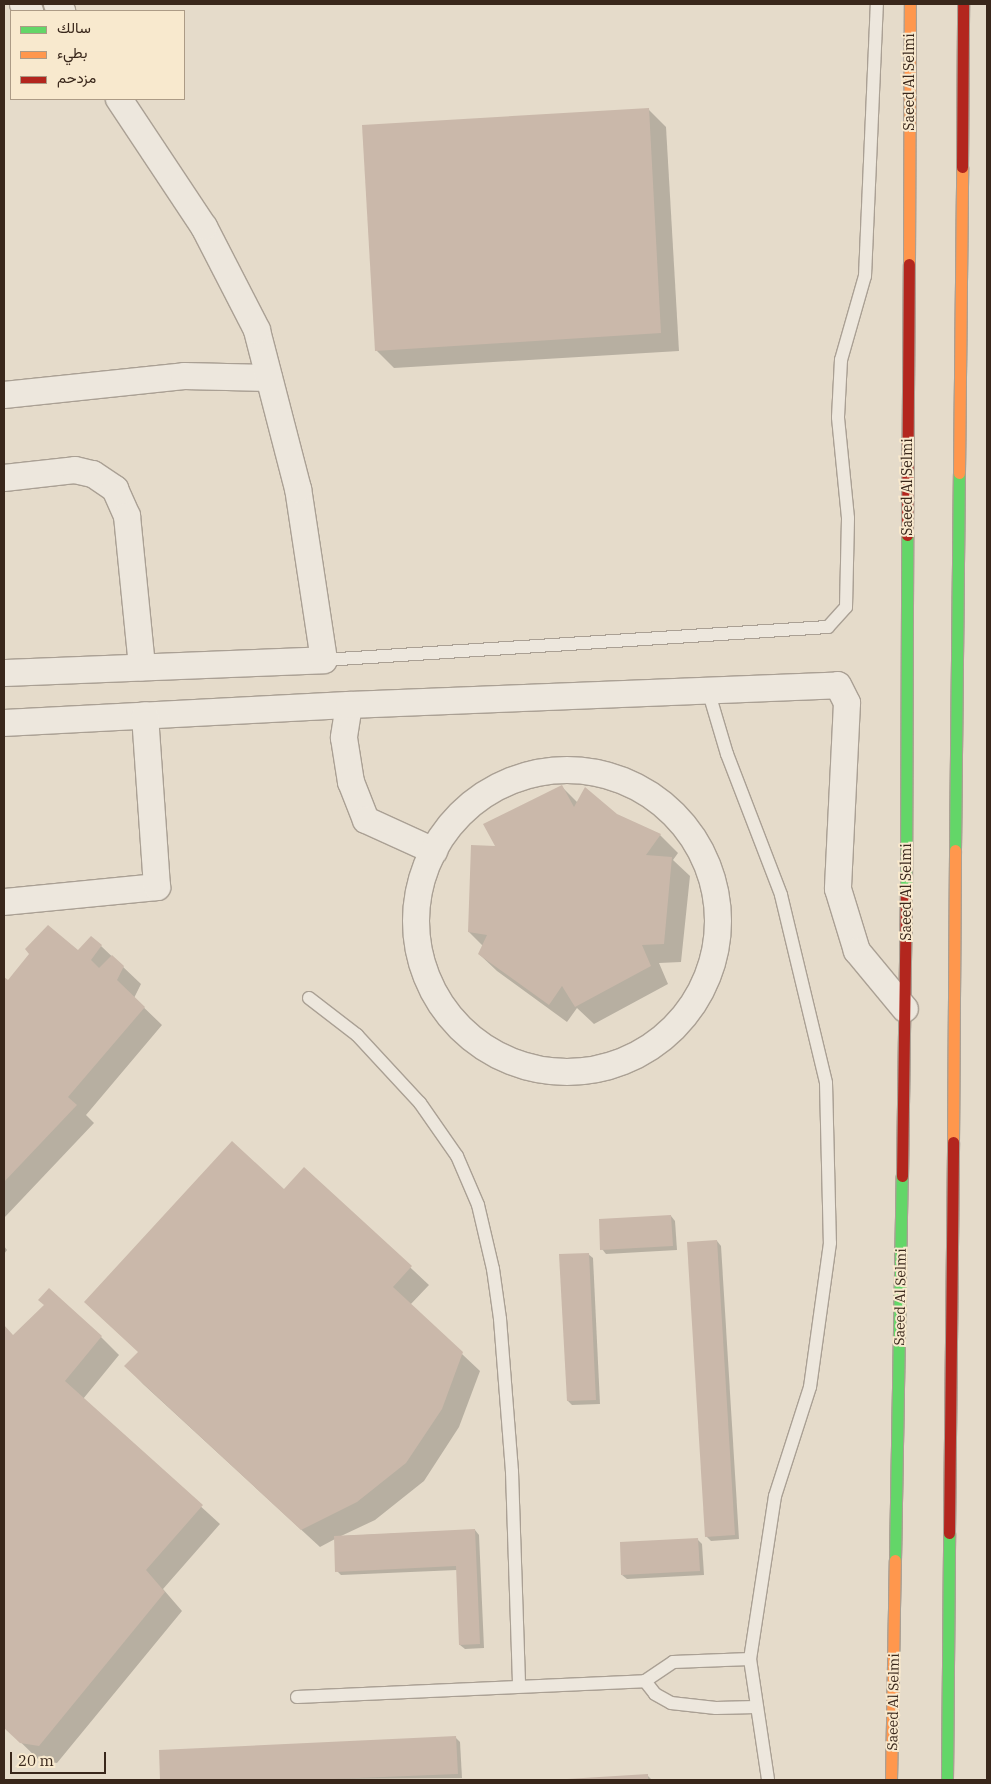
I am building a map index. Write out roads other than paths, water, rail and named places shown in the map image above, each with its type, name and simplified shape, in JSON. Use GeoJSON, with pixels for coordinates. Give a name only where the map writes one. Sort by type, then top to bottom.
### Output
{"type":"FeatureCollection","features":[{"type":"Feature","properties":{"kind":"street","name":"Saeed Al Selmi"},"geometry":{"type":"LineString","coordinates":[[891,1780],[905,1009],[910,4]]}},
{"type":"Feature","properties":{"kind":"street"},"geometry":{"type":"LineString","coordinates":[[947,1780],[963,4]]}},
{"type":"Feature","properties":{"kind":"street"},"geometry":{"type":"LineString","coordinates":[[113,100],[135,123]]}},
{"type":"Feature","properties":{"kind":"street"},"geometry":{"type":"LineString","coordinates":[[4,673],[324,660],[298,489],[257,330],[204,227],[120,100]]}},
{"type":"Feature","properties":{"kind":"street"},"geometry":{"type":"LineString","coordinates":[[4,395],[184,376],[269,378]]}},
{"type":"Feature","properties":{"kind":"street"},"geometry":{"type":"LineString","coordinates":[[4,478],[75,470],[93,474],[115,489],[127,516],[142,667]]}},
{"type":"Feature","properties":{"kind":"street"},"geometry":{"type":"LineString","coordinates":[[4,723],[349,704],[838,685],[847,703],[838,889],[858,951],[905,1009]]}},
{"type":"Feature","properties":{"kind":"street"},"geometry":{"type":"LineString","coordinates":[[349,704],[344,738],[351,782],[366,820],[434,851]]}},
{"type":"Feature","properties":{"kind":"street"},"geometry":{"type":"LineString","coordinates":[[4,902],[157,887],[145,715]]}},
{"type":"Feature","properties":{"kind":"street"},"geometry":{"type":"LineString","coordinates":[[587,770],[635,785],[675,814],[704,854],[718,902],[715,952],[696,999],[663,1037],[620,1063],[571,1072],[522,1066],[477,1044],[442,1008],[420,963],[415,914],[426,864],[434,851],[452,822],[490,790],[537,772],[587,770]]}},
{"type":"Feature","properties":{"kind":"lane"},"geometry":{"type":"LineString","coordinates":[[324,660],[828,628],[846,607],[848,518],[838,416],[841,360],[865,276],[877,4]]}},
{"type":"Feature","properties":{"kind":"lane"},"geometry":{"type":"LineString","coordinates":[[708,690],[727,754],[781,896],[826,1083],[830,1243],[810,1387],[775,1496],[750,1659],[768,1780]]}},
{"type":"Feature","properties":{"kind":"lane"},"geometry":{"type":"LineString","coordinates":[[310,998],[357,1035],[420,1103],[457,1156],[478,1205],[493,1269],[500,1319],[512,1472],[519,1686]]}},
{"type":"Feature","properties":{"kind":"lane"},"geometry":{"type":"LineString","coordinates":[[297,1697],[645,1680],[673,1662],[750,1659]]}},
{"type":"Feature","properties":{"kind":"lane"},"geometry":{"type":"LineString","coordinates":[[645,1680],[655,1694],[671,1703],[716,1708],[756,1707]]}}]}
